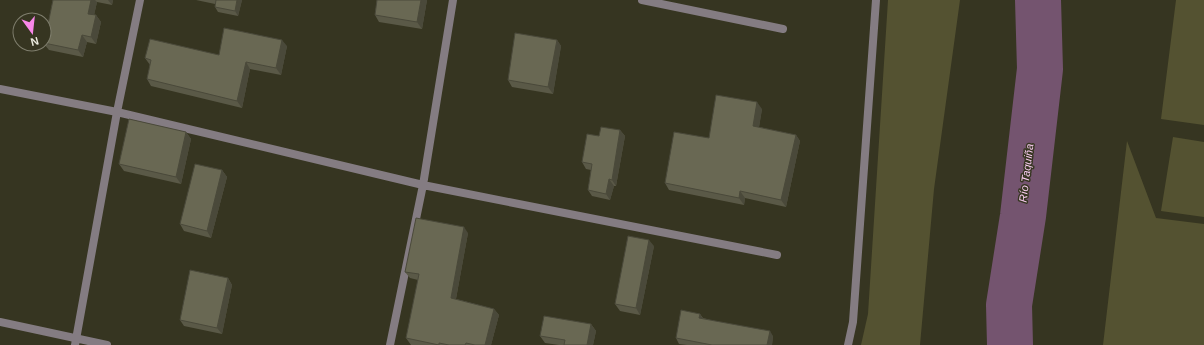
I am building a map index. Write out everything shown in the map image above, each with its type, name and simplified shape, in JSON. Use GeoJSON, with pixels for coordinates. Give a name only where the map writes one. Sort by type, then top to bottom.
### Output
{"type":"FeatureCollection","features":[{"type":"Feature","properties":{"kind":"street"},"geometry":{"type":"LineString","coordinates":[[75,341],[117,112],[140,0]]}},
{"type":"Feature","properties":{"kind":"street"},"geometry":{"type":"LineString","coordinates":[[390,345],[423,185],[453,0]]}},
{"type":"Feature","properties":{"kind":"street"},"geometry":{"type":"LineString","coordinates":[[642,0],[783,29]]}},
{"type":"Feature","properties":{"kind":"street"},"geometry":{"type":"LineString","coordinates":[[848,345],[853,322],[876,0]]}},
{"type":"Feature","properties":{"kind":"street"},"geometry":{"type":"LineString","coordinates":[[0,89],[117,112],[423,185],[777,255]]}},
{"type":"Feature","properties":{"kind":"street"},"geometry":{"type":"LineString","coordinates":[[0,322],[75,341],[107,345]]}},
{"type":"Feature","properties":{"kind":"shaded area"},"geometry":{"type":"Polygon","coordinates":[[[888,0],[960,0],[934,189],[920,345],[861,345],[868,314],[888,0]]]}},
{"type":"Feature","properties":{"kind":"shaded area"},"geometry":{"type":"Polygon","coordinates":[[[1176,0],[1204,0],[1204,125],[1161,119],[1176,0]]]}},
{"type":"Feature","properties":{"kind":"shaded area"},"geometry":{"type":"Polygon","coordinates":[[[1173,137],[1204,142],[1204,217],[1161,211],[1173,137]]]}},
{"type":"Feature","properties":{"kind":"shaded area"},"geometry":{"type":"Polygon","coordinates":[[[1127,141],[1156,218],[1204,224],[1204,345],[1103,345],[1127,141]]]}},
{"type":"Feature","properties":{"kind":"building"},"geometry":{"type":"Polygon","coordinates":[[[53,0],[91,0],[88,14],[96,15],[91,37],[82,35],[78,50],[52,45],[52,12],[50,12],[53,0]]]}},
{"type":"Feature","properties":{"kind":"building"},"geometry":{"type":"Polygon","coordinates":[[[216,0],[237,0],[235,11],[215,7],[216,0]]]}},
{"type":"Feature","properties":{"kind":"building"},"geometry":{"type":"Polygon","coordinates":[[[377,0],[421,0],[417,22],[375,15],[377,0]]]}},
{"type":"Feature","properties":{"kind":"building"},"geometry":{"type":"Polygon","coordinates":[[[224,28],[282,40],[276,68],[246,62],[237,101],[147,79],[151,60],[145,58],[150,39],[219,55],[224,28]]]}},
{"type":"Feature","properties":{"kind":"building"},"geometry":{"type":"Polygon","coordinates":[[[515,33],[557,40],[548,87],[508,80],[515,33]]]}},
{"type":"Feature","properties":{"kind":"building"},"geometry":{"type":"Polygon","coordinates":[[[716,95],[757,102],[753,126],[796,135],[781,200],[740,191],[739,198],[665,183],[674,132],[709,138],[716,95]]]}},
{"type":"Feature","properties":{"kind":"building"},"geometry":{"type":"Polygon","coordinates":[[[129,119],[186,132],[176,177],[119,164],[129,119]]]}},
{"type":"Feature","properties":{"kind":"building"},"geometry":{"type":"Polygon","coordinates":[[[601,127],[620,130],[612,180],[609,179],[606,194],[588,190],[592,164],[582,162],[587,134],[599,136],[601,127]]]}},
{"type":"Feature","properties":{"kind":"building"},"geometry":{"type":"Polygon","coordinates":[[[195,164],[222,170],[207,231],[180,224],[195,164]]]}},
{"type":"Feature","properties":{"kind":"building"},"geometry":{"type":"Polygon","coordinates":[[[416,218],[464,227],[451,298],[494,309],[485,345],[466,343],[465,345],[449,345],[439,343],[439,345],[406,338],[419,274],[405,272],[416,218]]]}},
{"type":"Feature","properties":{"kind":"building"},"geometry":{"type":"Polygon","coordinates":[[[628,236],[649,240],[636,308],[615,304],[628,236]]]}},
{"type":"Feature","properties":{"kind":"building"},"geometry":{"type":"Polygon","coordinates":[[[190,270],[228,278],[217,328],[180,320],[190,270]]]}},
{"type":"Feature","properties":{"kind":"building"},"geometry":{"type":"Polygon","coordinates":[[[681,310],[700,314],[699,318],[770,331],[767,345],[712,345],[676,338],[681,310]]]}},
{"type":"Feature","properties":{"kind":"building"},"geometry":{"type":"Polygon","coordinates":[[[544,316],[591,324],[587,345],[564,345],[565,340],[540,336],[544,316]]]}},
{"type":"Feature","properties":{"kind":"waterway","name":"Río Taquiña"},"geometry":{"type":"LineString","coordinates":[[1010,345],[1009,305],[1023,216],[1040,69],[1038,0]]}}]}
